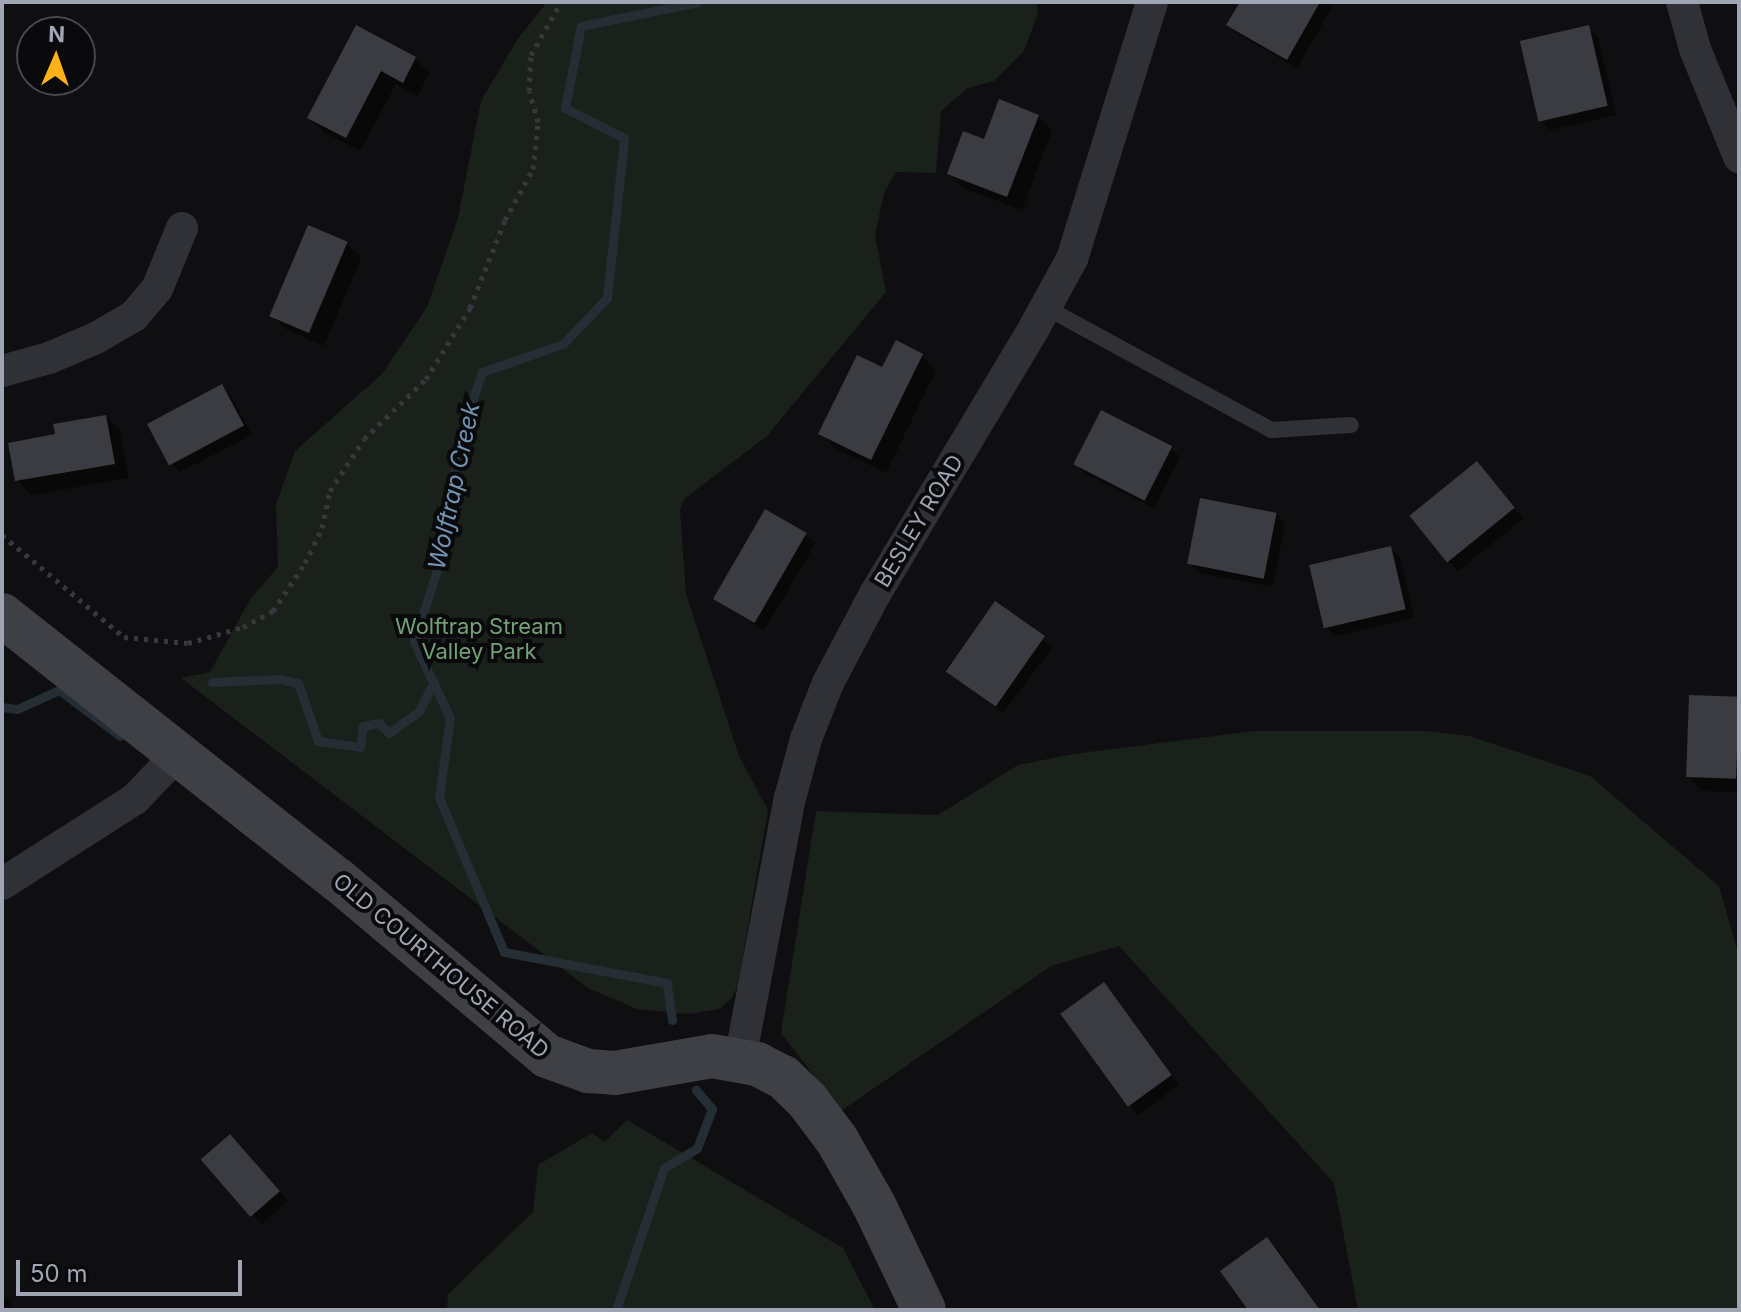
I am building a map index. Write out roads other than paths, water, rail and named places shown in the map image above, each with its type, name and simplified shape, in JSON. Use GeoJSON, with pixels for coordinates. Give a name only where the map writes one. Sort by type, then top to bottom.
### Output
{"type":"FeatureCollection","features":[{"type":"Feature","properties":{"kind":"street","name":"BESLEY ROAD"},"geometry":{"type":"LineString","coordinates":[[740,1059],[790,798],[816,712],[875,594],[1072,259],[1152,2]]}},
{"type":"Feature","properties":{"kind":"street"},"geometry":{"type":"LineString","coordinates":[[1682,2],[1695,49],[1739,157]]}},
{"type":"Feature","properties":{"kind":"street"},"geometry":{"type":"LineString","coordinates":[[2,371],[49,358],[96,338],[134,316],[157,289],[182,228]]}},
{"type":"Feature","properties":{"kind":"street","name":"OLD COURTHOUSE ROAD"},"geometry":{"type":"LineString","coordinates":[[2,615],[338,880],[518,1034],[558,1062],[588,1071],[615,1073],[712,1056],[740,1059],[783,1077],[807,1100],[837,1140],[874,1205],[924,1310]]}},
{"type":"Feature","properties":{"kind":"street"},"geometry":{"type":"LineString","coordinates":[[2,884],[135,799],[178,754]]}},
{"type":"Feature","properties":{"kind":"lane"},"geometry":{"type":"LineString","coordinates":[[1045,307],[1272,430],[1351,425]]}},
{"type":"Feature","properties":{"kind":"waterway","name":"Wolftrap Creek"},"geometry":{"type":"LineString","coordinates":[[672,1020],[667,983],[504,952],[439,797],[450,718],[414,642],[442,554],[460,437],[482,372],[563,344],[607,298],[624,138],[565,108],[581,26],[698,2]]}},
{"type":"Feature","properties":{"kind":"waterway"},"geometry":{"type":"LineString","coordinates":[[212,682],[280,679],[298,683],[318,741],[360,747],[363,726],[379,723],[389,733],[419,711],[434,682]]}},
{"type":"Feature","properties":{"kind":"waterway"},"geometry":{"type":"LineString","coordinates":[[2,707],[17,709],[59,690],[120,736]]}},
{"type":"Feature","properties":{"kind":"waterway","name":"Wolftrap Creek"},"geometry":{"type":"LineString","coordinates":[[616,1310],[664,1168],[697,1148],[712,1109],[696,1090]]}},
{"type":"Feature","properties":{"kind":"park label","name":"Wolftrap Stream Valley Park"},"geometry":{"type":"Point","coordinates":[479,638]}}]}
